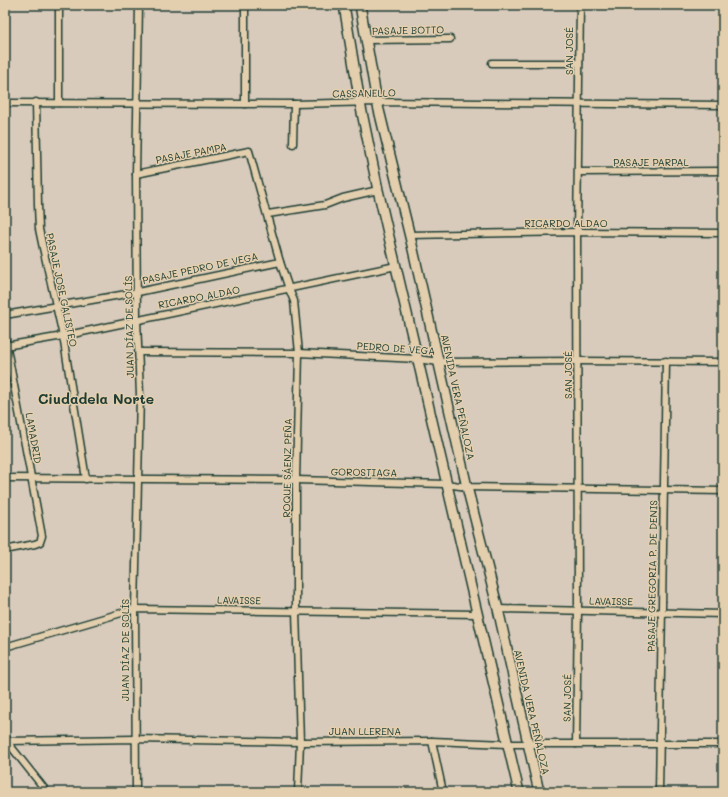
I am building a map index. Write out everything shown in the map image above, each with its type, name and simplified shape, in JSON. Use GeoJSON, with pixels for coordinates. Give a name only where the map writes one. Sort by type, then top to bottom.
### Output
{"type":"FeatureCollection","features":[{"type":"Feature","properties":{"kind":"main road"},"geometry":{"type":"LineString","coordinates":[[344,5],[360,103],[378,190],[519,792]]}},
{"type":"Feature","properties":{"kind":"main road","name":"AVENIDA VERA PEÑALOZA"},"geometry":{"type":"LineString","coordinates":[[360,5],[377,102],[410,235],[467,487],[498,609],[539,792]]}},
{"type":"Feature","properties":{"kind":"street"},"geometry":{"type":"LineString","coordinates":[[59,5],[59,102]]}},
{"type":"Feature","properties":{"kind":"street","name":"JUAN DÍAZ DE SOLÍS"},"geometry":{"type":"LineString","coordinates":[[136,792],[135,609],[140,395],[137,320],[136,174],[139,5]]}},
{"type":"Feature","properties":{"kind":"street"},"geometry":{"type":"LineString","coordinates":[[245,5],[245,104]]}},
{"type":"Feature","properties":{"kind":"street","name":"SAN JOSÉ"},"geometry":{"type":"LineString","coordinates":[[576,744],[578,611],[577,232],[579,172],[580,5]]}},
{"type":"Feature","properties":{"kind":"street","name":"PASAJE BOTTO"},"geometry":{"type":"LineString","coordinates":[[366,40],[450,39]]}},
{"type":"Feature","properties":{"kind":"street"},"geometry":{"type":"LineString","coordinates":[[492,63],[579,63]]}},
{"type":"Feature","properties":{"kind":"street","name":"PASAJE JOSE GALISTEO"},"geometry":{"type":"LineString","coordinates":[[36,102],[39,229],[57,306],[86,479]]}},
{"type":"Feature","properties":{"kind":"street","name":"CASSANELLO"},"geometry":{"type":"LineString","coordinates":[[5,103],[294,104],[377,102],[723,105]]}},
{"type":"Feature","properties":{"kind":"street"},"geometry":{"type":"LineString","coordinates":[[293,144],[294,104]]}},
{"type":"Feature","properties":{"kind":"street","name":"PASAJE PAMPA"},"geometry":{"type":"LineString","coordinates":[[136,174],[249,152]]}},
{"type":"Feature","properties":{"kind":"street","name":"ROQUE SÁENZ PEÑA"},"geometry":{"type":"LineString","coordinates":[[249,152],[268,214],[280,262],[294,301],[299,353],[296,480],[296,611],[300,742],[298,792]]}},
{"type":"Feature","properties":{"kind":"street","name":"PASAJE PARPAL"},"geometry":{"type":"LineString","coordinates":[[579,172],[723,171]]}},
{"type":"Feature","properties":{"kind":"street"},"geometry":{"type":"LineString","coordinates":[[268,214],[325,205],[343,198],[378,190]]}},
{"type":"Feature","properties":{"kind":"street","name":"RICARDO ALDAO"},"geometry":{"type":"LineString","coordinates":[[410,235],[577,232],[723,233]]}},
{"type":"Feature","properties":{"kind":"street","name":"PASAJE PEDRO DE VEGA"},"geometry":{"type":"LineString","coordinates":[[5,315],[138,292],[280,262]]}},
{"type":"Feature","properties":{"kind":"street","name":"RICARDO ALDAO"},"geometry":{"type":"LineString","coordinates":[[6,346],[289,290],[396,266]]}},
{"type":"Feature","properties":{"kind":"street","name":"LAMADRID"},"geometry":{"type":"LineString","coordinates":[[5,337],[30,479],[42,536],[40,542],[35,544],[5,550]]}},
{"type":"Feature","properties":{"kind":"street","name":"PEDRO DE VEGA"},"geometry":{"type":"LineString","coordinates":[[139,352],[299,353],[417,359],[439,362],[723,362]]}},
{"type":"Feature","properties":{"kind":"street","name":"PASAJE GREGORIA P. DE DENIS"},"geometry":{"type":"LineString","coordinates":[[659,792],[666,361]]}},
{"type":"Feature","properties":{"kind":"street","name":"GOROSTIAGA"},"geometry":{"type":"LineString","coordinates":[[5,478],[296,480],[446,484],[467,487],[578,490],[723,491]]}},
{"type":"Feature","properties":{"kind":"street","name":"LAVAISSE"},"geometry":{"type":"LineString","coordinates":[[5,647],[135,609],[477,614]]}},
{"type":"Feature","properties":{"kind":"street","name":"LAVAISSE"},"geometry":{"type":"LineString","coordinates":[[498,609],[723,614]]}},
{"type":"Feature","properties":{"kind":"street","name":"JUAN LLERENA"},"geometry":{"type":"LineString","coordinates":[[6,740],[135,739],[300,742],[432,741],[507,744],[723,744]]}},
{"type":"Feature","properties":{"kind":"street"},"geometry":{"type":"LineString","coordinates":[[6,740],[47,792]]}},
{"type":"Feature","properties":{"kind":"street"},"geometry":{"type":"LineString","coordinates":[[432,741],[443,792]]}},
{"type":"Feature","properties":{"kind":"district","name":"Ciudadela Norte"},"geometry":{"type":"Point","coordinates":[96,398]}}]}
